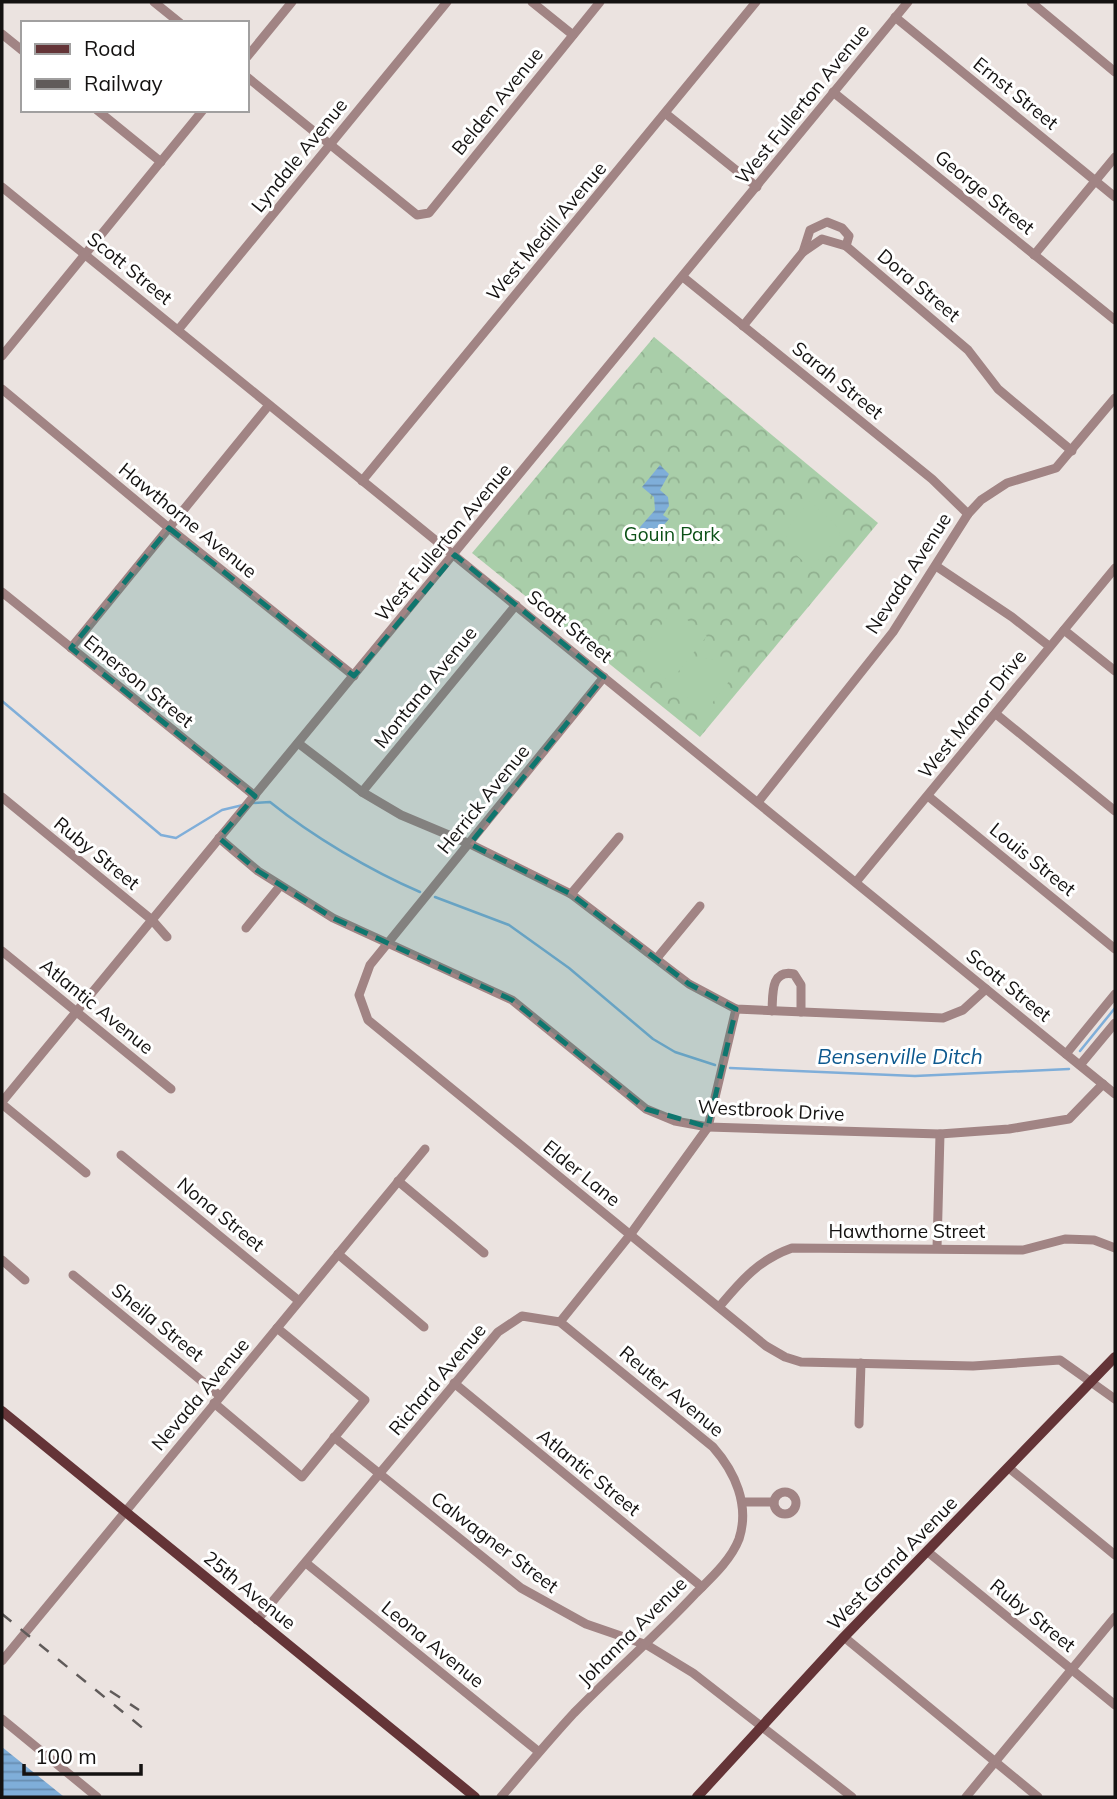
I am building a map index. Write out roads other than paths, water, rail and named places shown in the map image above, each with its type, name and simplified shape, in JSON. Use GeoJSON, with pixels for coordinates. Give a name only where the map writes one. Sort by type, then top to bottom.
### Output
{"type":"FeatureCollection","features":[{"type":"Feature","properties":{"kind":"main road","name":"West Grand Avenue"},"geometry":{"type":"LineString","coordinates":[[697,1797],[844,1637],[1115,1357]]}},
{"type":"Feature","properties":{"kind":"main road","name":"25th Avenue"},"geometry":{"type":"LineString","coordinates":[[2,1411],[475,1797]]}},
{"type":"Feature","properties":{"kind":"street"},"geometry":{"type":"LineString","coordinates":[[154,2],[178,21]]}},
{"type":"Feature","properties":{"kind":"street"},"geometry":{"type":"LineString","coordinates":[[248,56],[292,2]]}},
{"type":"Feature","properties":{"kind":"street","name":"Lyndale Avenue"},"geometry":{"type":"LineString","coordinates":[[178,330],[447,2]]}},
{"type":"Feature","properties":{"kind":"street"},"geometry":{"type":"LineString","coordinates":[[532,2],[573,35]]}},
{"type":"Feature","properties":{"kind":"street","name":"Belden Avenue"},"geometry":{"type":"LineString","coordinates":[[330,145],[417,215],[429,213],[600,2]]}},
{"type":"Feature","properties":{"kind":"street","name":"West Medill Avenue"},"geometry":{"type":"LineString","coordinates":[[362,481],[756,2]]}},
{"type":"Feature","properties":{"kind":"street","name":"West Fullerton Avenue"},"geometry":{"type":"LineString","coordinates":[[2,1103],[455,555],[906,2]]}},
{"type":"Feature","properties":{"kind":"street"},"geometry":{"type":"LineString","coordinates":[[1031,2],[1115,72]]}},
{"type":"Feature","properties":{"kind":"street","name":"Ernst Street"},"geometry":{"type":"LineString","coordinates":[[895,17],[1115,197]]}},
{"type":"Feature","properties":{"kind":"street"},"geometry":{"type":"LineString","coordinates":[[2,34],[21,49]]}},
{"type":"Feature","properties":{"kind":"street"},"geometry":{"type":"LineString","coordinates":[[248,78],[330,145]]}},
{"type":"Feature","properties":{"kind":"street","name":"George Street"},"geometry":{"type":"LineString","coordinates":[[832,92],[1115,320]]}},
{"type":"Feature","properties":{"kind":"street"},"geometry":{"type":"LineString","coordinates":[[99,112],[161,162]]}},
{"type":"Feature","properties":{"kind":"street"},"geometry":{"type":"LineString","coordinates":[[2,356],[201,112]]}},
{"type":"Feature","properties":{"kind":"street"},"geometry":{"type":"LineString","coordinates":[[665,114],[757,187]]}},
{"type":"Feature","properties":{"kind":"street"},"geometry":{"type":"LineString","coordinates":[[1034,254],[1115,157]]}},
{"type":"Feature","properties":{"kind":"street","name":"Scott Street"},"geometry":{"type":"LineString","coordinates":[[2,187],[1115,1094]]}},
{"type":"Feature","properties":{"kind":"street","name":"Dora Street"},"geometry":{"type":"LineString","coordinates":[[803,252],[810,230],[827,222],[842,228],[849,236],[846,246],[968,350],[998,389],[1072,451]]}},
{"type":"Feature","properties":{"kind":"street"},"geometry":{"type":"LineString","coordinates":[[743,326],[803,252],[822,239],[846,246]]}},
{"type":"Feature","properties":{"kind":"street","name":"Sarah Street"},"geometry":{"type":"LineString","coordinates":[[683,277],[932,479],[968,514]]}},
{"type":"Feature","properties":{"kind":"street","name":"Hawthorne Avenue"},"geometry":{"type":"LineString","coordinates":[[2,389],[169,528],[354,676]]}},
{"type":"Feature","properties":{"kind":"street","name":"Nevada Avenue"},"geometry":{"type":"LineString","coordinates":[[758,802],[893,632],[968,514],[993,491],[1024,476],[1056,468],[1115,398]]}},
{"type":"Feature","properties":{"kind":"street"},"geometry":{"type":"LineString","coordinates":[[71,648],[269,405]]}},
{"type":"Feature","properties":{"kind":"street"},"geometry":{"type":"LineString","coordinates":[[936,566],[1012,617],[1049,646]]}},
{"type":"Feature","properties":{"kind":"street","name":"West Manor Drive"},"geometry":{"type":"LineString","coordinates":[[856,883],[1115,568]]}},
{"type":"Feature","properties":{"kind":"street","name":"Emerson Street"},"geometry":{"type":"LineString","coordinates":[[2,592],[254,797]]}},
{"type":"Feature","properties":{"kind":"street","name":"Montana Avenue"},"geometry":{"type":"LineString","coordinates":[[362,792],[516,605]]}},
{"type":"Feature","properties":{"kind":"street"},"geometry":{"type":"LineString","coordinates":[[1064,629],[1115,671]]}},
{"type":"Feature","properties":{"kind":"street","name":"Herrick Avenue"},"geometry":{"type":"LineString","coordinates":[[388,943],[604,677]]}},
{"type":"Feature","properties":{"kind":"street"},"geometry":{"type":"LineString","coordinates":[[996,714],[1115,811]]}},
{"type":"Feature","properties":{"kind":"street"},"geometry":{"type":"LineString","coordinates":[[298,743],[362,792],[401,816],[470,844],[571,894],[701,992],[736,1009],[943,1017],[963,1010],[986,989]]}},
{"type":"Feature","properties":{"kind":"street","name":"Louis Street"},"geometry":{"type":"LineString","coordinates":[[928,796],[1115,950]]}},
{"type":"Feature","properties":{"kind":"street","name":"Ruby Street"},"geometry":{"type":"LineString","coordinates":[[2,797],[152,920],[167,937]]}},
{"type":"Feature","properties":{"kind":"street"},"geometry":{"type":"LineString","coordinates":[[571,894],[619,837]]}},
{"type":"Feature","properties":{"kind":"street","name":"Westbrook Drive"},"geometry":{"type":"LineString","coordinates":[[219,838],[280,886],[333,918],[512,1000],[646,1109],[675,1121],[708,1127],[940,1134],[1009,1129],[1064,1120],[1075,1115],[1103,1084]]}},
{"type":"Feature","properties":{"kind":"street"},"geometry":{"type":"LineString","coordinates":[[246,928],[280,886]]}},
{"type":"Feature","properties":{"kind":"street"},"geometry":{"type":"LineString","coordinates":[[657,958],[701,906]]}},
{"type":"Feature","properties":{"kind":"street","name":"Elder Lane"},"geometry":{"type":"LineString","coordinates":[[388,943],[370,965],[360,985],[361,1005],[368,1020],[719,1307],[785,1357],[802,1362],[972,1366],[1049,1359],[1071,1365],[1115,1399]]}},
{"type":"Feature","properties":{"kind":"street","name":"Atlantic Avenue"},"geometry":{"type":"LineString","coordinates":[[2,950],[171,1089]]}},
{"type":"Feature","properties":{"kind":"street"},"geometry":{"type":"LineString","coordinates":[[772,1011],[774,983],[778,977],[788,972],[794,974],[800,982],[801,1012]]}},
{"type":"Feature","properties":{"kind":"street"},"geometry":{"type":"LineString","coordinates":[[1066,1054],[1115,994]]}},
{"type":"Feature","properties":{"kind":"street"},"geometry":{"type":"LineString","coordinates":[[560,1322],[630,1235],[708,1127],[736,1009]]}},
{"type":"Feature","properties":{"kind":"street"},"geometry":{"type":"LineString","coordinates":[[1080,1065],[1115,1023]]}},
{"type":"Feature","properties":{"kind":"street"},"geometry":{"type":"LineString","coordinates":[[2,1103],[86,1173]]}},
{"type":"Feature","properties":{"kind":"street"},"geometry":{"type":"LineString","coordinates":[[937,1248],[940,1134]]}},
{"type":"Feature","properties":{"kind":"street","name":"Nevada Avenue"},"geometry":{"type":"LineString","coordinates":[[2,1661],[425,1149]]}},
{"type":"Feature","properties":{"kind":"street","name":"Nona Street"},"geometry":{"type":"LineString","coordinates":[[121,1155],[299,1301]]}},
{"type":"Feature","properties":{"kind":"street"},"geometry":{"type":"LineString","coordinates":[[398,1181],[484,1253]]}},
{"type":"Feature","properties":{"kind":"street","name":"Hawthorne Street"},"geometry":{"type":"LineString","coordinates":[[719,1307],[751,1270],[769,1256],[792,1248],[1023,1250],[1065,1239],[1094,1240],[1115,1248]]}},
{"type":"Feature","properties":{"kind":"street"},"geometry":{"type":"LineString","coordinates":[[338,1254],[424,1327]]}},
{"type":"Feature","properties":{"kind":"street"},"geometry":{"type":"LineString","coordinates":[[2,1260],[25,1280]]}},
{"type":"Feature","properties":{"kind":"street","name":"Sheila Street"},"geometry":{"type":"LineString","coordinates":[[73,1275],[302,1476],[334,1437]]}},
{"type":"Feature","properties":{"kind":"street","name":"Richard Avenue"},"geometry":{"type":"LineString","coordinates":[[257,1619],[498,1332],[522,1316],[560,1322]]}},
{"type":"Feature","properties":{"kind":"street","name":"Reuter Avenue"},"geometry":{"type":"LineString","coordinates":[[560,1322],[713,1447],[736,1480],[742,1502]]}},
{"type":"Feature","properties":{"kind":"street"},"geometry":{"type":"LineString","coordinates":[[277,1328],[365,1400],[334,1437]]}},
{"type":"Feature","properties":{"kind":"street"},"geometry":{"type":"LineString","coordinates":[[859,1424],[861,1363]]}},
{"type":"Feature","properties":{"kind":"street","name":"Atlantic Street"},"geometry":{"type":"LineString","coordinates":[[454,1383],[702,1587]]}},
{"type":"Feature","properties":{"kind":"street","name":"Calwagner Street"},"geometry":{"type":"LineString","coordinates":[[334,1437],[521,1588],[586,1624],[647,1645],[695,1674],[852,1797]]}},
{"type":"Feature","properties":{"kind":"street"},"geometry":{"type":"LineString","coordinates":[[1009,1468],[1115,1555]]}},
{"type":"Feature","properties":{"kind":"street"},"geometry":{"type":"LineString","coordinates":[[742,1502],[774,1503]]}},
{"type":"Feature","properties":{"kind":"street","name":"Johanna Avenue"},"geometry":{"type":"LineString","coordinates":[[501,1797],[575,1713],[647,1645],[702,1587],[739,1538],[742,1502]]}},
{"type":"Feature","properties":{"kind":"street","name":"Ruby Street"},"geometry":{"type":"LineString","coordinates":[[928,1552],[1115,1705]]}},
{"type":"Feature","properties":{"kind":"street","name":"Leona Avenue"},"geometry":{"type":"LineString","coordinates":[[306,1563],[539,1752]]}},
{"type":"Feature","properties":{"kind":"street"},"geometry":{"type":"LineString","coordinates":[[966,1797],[1115,1617]]}},
{"type":"Feature","properties":{"kind":"street"},"geometry":{"type":"LineString","coordinates":[[844,1637],[1038,1797]]}},
{"type":"Feature","properties":{"kind":"street"},"geometry":{"type":"LineString","coordinates":[[2,1719],[97,1797]]}},
{"type":"Feature","properties":{"kind":"water"},"geometry":{"type":"Polygon","coordinates":[[[660,465],[669,474],[660,490],[668,497],[669,506],[663,515],[669,519],[651,540],[641,532],[640,527],[655,510],[654,497],[642,487],[660,465]]]}},
{"type":"Feature","properties":{"kind":"water"},"geometry":{"type":"Polygon","coordinates":[[[2,1747],[63,1796],[63,1797],[2,1797],[2,1747]]]}},
{"type":"Feature","properties":{"kind":"waterway"},"geometry":{"type":"LineString","coordinates":[[2,701],[161,835],[176,838],[222,810],[243,805]]}},
{"type":"Feature","properties":{"kind":"waterway"},"geometry":{"type":"LineString","coordinates":[[253,803],[270,802],[342,852],[420,892]]}},
{"type":"Feature","properties":{"kind":"waterway","name":"Bensenville Ditch"},"geometry":{"type":"LineString","coordinates":[[435,897],[509,925],[569,968],[653,1039],[675,1052],[715,1065]]}},
{"type":"Feature","properties":{"kind":"waterway","name":"Bensenville Ditch"},"geometry":{"type":"LineString","coordinates":[[1080,1051],[1115,1008]]}},
{"type":"Feature","properties":{"kind":"waterway","name":"Bensenville Ditch"},"geometry":{"type":"LineString","coordinates":[[730,1068],[915,1076],[1069,1069]]}},
{"type":"Feature","properties":{"kind":"railway"},"geometry":{"type":"LineString","coordinates":[[2,1614],[150,1734]]}},
{"type":"Feature","properties":{"kind":"railway"},"geometry":{"type":"LineString","coordinates":[[110,1691],[139,1710]]}},
{"type":"Feature","properties":{"kind":"park label","name":"Gouin Park"},"geometry":{"type":"Point","coordinates":[672,534]}}]}
